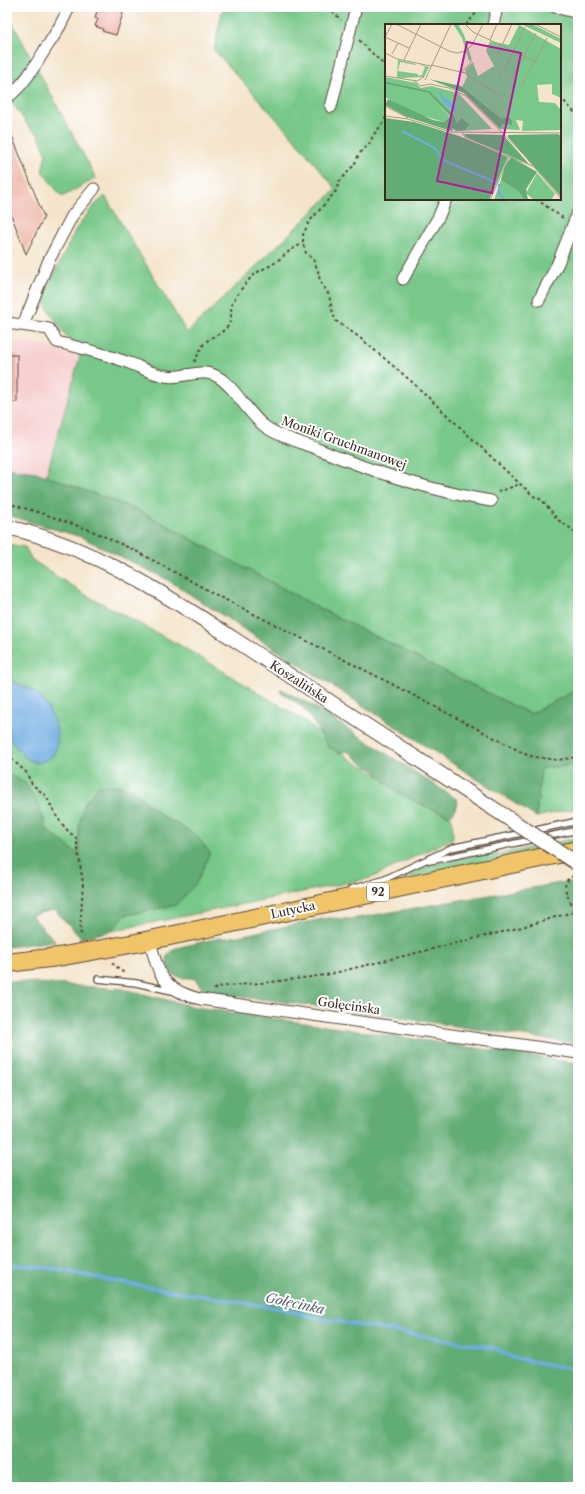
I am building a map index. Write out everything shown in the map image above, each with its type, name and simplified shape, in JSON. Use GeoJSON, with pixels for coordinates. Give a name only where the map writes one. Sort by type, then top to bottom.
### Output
{"type":"FeatureCollection","features":[{"type":"Feature","properties":{"kind":"main road","name":"Lutycka"},"geometry":{"type":"LineString","coordinates":[[7,963],[40,960],[211,928],[578,850]]}},
{"type":"Feature","properties":{"kind":"street"},"geometry":{"type":"LineString","coordinates":[[7,98],[16,91],[28,76],[65,19],[69,7]]}},
{"type":"Feature","properties":{"kind":"street"},"geometry":{"type":"LineString","coordinates":[[331,107],[356,7]]}},
{"type":"Feature","properties":{"kind":"street"},"geometry":{"type":"LineString","coordinates":[[493,24],[496,7]]}},
{"type":"Feature","properties":{"kind":"street"},"geometry":{"type":"LineString","coordinates":[[555,7],[578,13]]}},
{"type":"Feature","properties":{"kind":"street"},"geometry":{"type":"LineString","coordinates":[[23,325],[49,260],[72,216],[94,189]]}},
{"type":"Feature","properties":{"kind":"street"},"geometry":{"type":"LineString","coordinates":[[403,279],[439,216],[446,200]]}},
{"type":"Feature","properties":{"kind":"street"},"geometry":{"type":"LineString","coordinates":[[539,300],[558,263],[577,216]]}},
{"type":"Feature","properties":{"kind":"street","name":"Moniki Gruchmanowej"},"geometry":{"type":"LineString","coordinates":[[7,323],[49,329],[57,342],[110,357],[161,375],[180,377],[196,373],[214,375],[229,386],[245,406],[267,428],[343,459],[386,474],[461,496],[486,500]]}},
{"type":"Feature","properties":{"kind":"street","name":"Koszalińska"},"geometry":{"type":"LineString","coordinates":[[7,527],[42,537],[84,552],[144,582],[578,864]]}},
{"type":"Feature","properties":{"kind":"street","name":"Golęcińska"},"geometry":{"type":"LineString","coordinates":[[150,940],[161,974],[166,983],[180,993],[200,999],[578,1053]]}},
{"type":"Feature","properties":{"kind":"lane"},"geometry":{"type":"LineString","coordinates":[[342,891],[383,880],[451,848],[578,821]]}},
{"type":"Feature","properties":{"kind":"lane"},"geometry":{"type":"LineString","coordinates":[[414,866],[430,861],[578,830]]}},
{"type":"Feature","properties":{"kind":"lane"},"geometry":{"type":"LineString","coordinates":[[211,928],[244,914]]}},
{"type":"Feature","properties":{"kind":"lane"},"geometry":{"type":"LineString","coordinates":[[98,979],[136,983],[180,993]]}},
{"type":"Feature","properties":{"kind":"path"},"geometry":{"type":"LineString","coordinates":[[467,24],[481,7]]}},
{"type":"Feature","properties":{"kind":"path"},"geometry":{"type":"LineString","coordinates":[[561,98],[578,116]]}},
{"type":"Feature","properties":{"kind":"path"},"geometry":{"type":"LineString","coordinates":[[385,119],[369,144],[359,154],[354,164],[339,182],[336,191],[308,222],[303,235],[303,244],[306,253],[312,259],[318,271],[320,281],[329,295],[336,321],[359,337],[411,381],[520,484],[535,497],[542,500],[558,520],[570,528],[578,536]]}},
{"type":"Feature","properties":{"kind":"path"},"geometry":{"type":"LineString","coordinates":[[537,200],[561,217],[577,216]]}},
{"type":"Feature","properties":{"kind":"path"},"geometry":{"type":"LineString","coordinates":[[180,377],[186,369],[193,364],[204,344],[210,338],[221,333],[230,322],[230,310],[233,303],[254,274],[272,265],[296,246],[303,244]]}},
{"type":"Feature","properties":{"kind":"path"},"geometry":{"type":"LineString","coordinates":[[486,500],[520,484]]}},
{"type":"Feature","properties":{"kind":"path"},"geometry":{"type":"LineString","coordinates":[[7,503],[90,530],[134,550],[220,597],[529,756],[557,760],[578,757]]}},
{"type":"Feature","properties":{"kind":"path"},"geometry":{"type":"LineString","coordinates":[[7,755],[26,772],[32,784],[46,796],[57,817],[66,829],[76,838],[83,884],[80,932],[88,943],[136,983]]}},
{"type":"Feature","properties":{"kind":"path"},"geometry":{"type":"LineString","coordinates":[[578,875],[571,877],[565,888],[578,916]]}},
{"type":"Feature","properties":{"kind":"path"},"geometry":{"type":"LineString","coordinates":[[217,987],[326,975],[522,927],[576,911]]}},
{"type":"Feature","properties":{"kind":"shaded area"},"geometry":{"type":"Polygon","coordinates":[[[7,341],[37,344],[80,356],[46,476],[36,472],[7,467],[7,341]]]}},
{"type":"Feature","properties":{"kind":"green space"},"geometry":{"type":"Polygon","coordinates":[[[223,7],[578,7],[578,689],[530,714],[317,607],[138,510],[46,476],[80,356],[42,299],[76,229],[93,207],[105,196],[187,333],[336,189],[290,134],[214,50],[223,7]]]}},
{"type":"Feature","properties":{"kind":"green space"},"geometry":{"type":"Polygon","coordinates":[[[7,13],[96,178],[62,197],[42,171],[46,153],[38,134],[29,127],[7,95],[7,13]]]}},
{"type":"Feature","properties":{"kind":"green space"},"geometry":{"type":"Polygon","coordinates":[[[7,468],[36,472],[138,510],[317,607],[530,714],[578,689],[578,765],[541,768],[536,817],[166,579],[81,537],[7,515],[7,468]]]}},
{"type":"Feature","properties":{"kind":"green space"},"geometry":{"type":"Polygon","coordinates":[[[7,544],[25,547],[32,560],[84,594],[183,647],[302,719],[350,759],[452,818],[453,838],[371,878],[111,931],[125,915],[176,905],[179,825],[164,818],[133,791],[79,826],[79,855],[47,830],[39,805],[25,783],[7,774],[7,544]]]}},
{"type":"Feature","properties":{"kind":"green space"},"geometry":{"type":"Polygon","coordinates":[[[281,689],[313,706],[458,800],[454,812],[450,816],[429,808],[399,793],[386,783],[374,770],[365,766],[351,753],[346,751],[339,753],[328,747],[302,706],[280,692],[281,689]]]}},
{"type":"Feature","properties":{"kind":"green space"},"geometry":{"type":"Polygon","coordinates":[[[578,765],[578,808],[536,817],[541,768],[578,765]]]}},
{"type":"Feature","properties":{"kind":"green space"},"geometry":{"type":"Polygon","coordinates":[[[7,774],[25,783],[39,805],[47,830],[79,855],[79,826],[84,804],[98,786],[118,785],[133,791],[164,818],[196,835],[210,853],[197,882],[176,905],[125,915],[111,931],[81,938],[55,910],[31,915],[55,941],[7,947],[7,774]]]}},
{"type":"Feature","properties":{"kind":"green space"},"geometry":{"type":"Polygon","coordinates":[[[578,838],[578,843],[403,879],[422,868],[434,864],[495,852],[496,855],[578,838]]]}},
{"type":"Feature","properties":{"kind":"green space"},"geometry":{"type":"Polygon","coordinates":[[[566,882],[576,883],[575,895],[578,903],[578,1044],[333,1008],[211,993],[202,988],[195,979],[174,975],[167,962],[167,957],[176,948],[219,938],[228,938],[328,918],[351,919],[566,882]]]}},
{"type":"Feature","properties":{"kind":"green space"},"geometry":{"type":"Polygon","coordinates":[[[7,981],[123,989],[195,1007],[578,1063],[578,1487],[7,1487],[7,981]]]}},
{"type":"Feature","properties":{"kind":"water"},"geometry":{"type":"Polygon","coordinates":[[[7,680],[35,692],[50,711],[56,727],[57,735],[57,743],[51,757],[38,763],[27,759],[7,735],[7,680]]]}},
{"type":"Feature","properties":{"kind":"building"},"geometry":{"type":"Polygon","coordinates":[[[98,7],[125,7],[116,35],[102,31],[103,29],[95,26],[98,19],[95,18],[98,7]]]}},
{"type":"Feature","properties":{"kind":"building"},"geometry":{"type":"Polygon","coordinates":[[[7,123],[44,217],[26,254],[7,204],[7,123]]]}},
{"type":"Feature","properties":{"kind":"building"},"geometry":{"type":"Polygon","coordinates":[[[7,355],[17,355],[17,402],[7,402],[7,355]]]}},
{"type":"Feature","properties":{"kind":"waterway","name":"Golęcinka"},"geometry":{"type":"LineString","coordinates":[[7,1261],[10,1264],[49,1268],[123,1283],[282,1309],[317,1318],[494,1348],[514,1358],[578,1370]]}}]}
